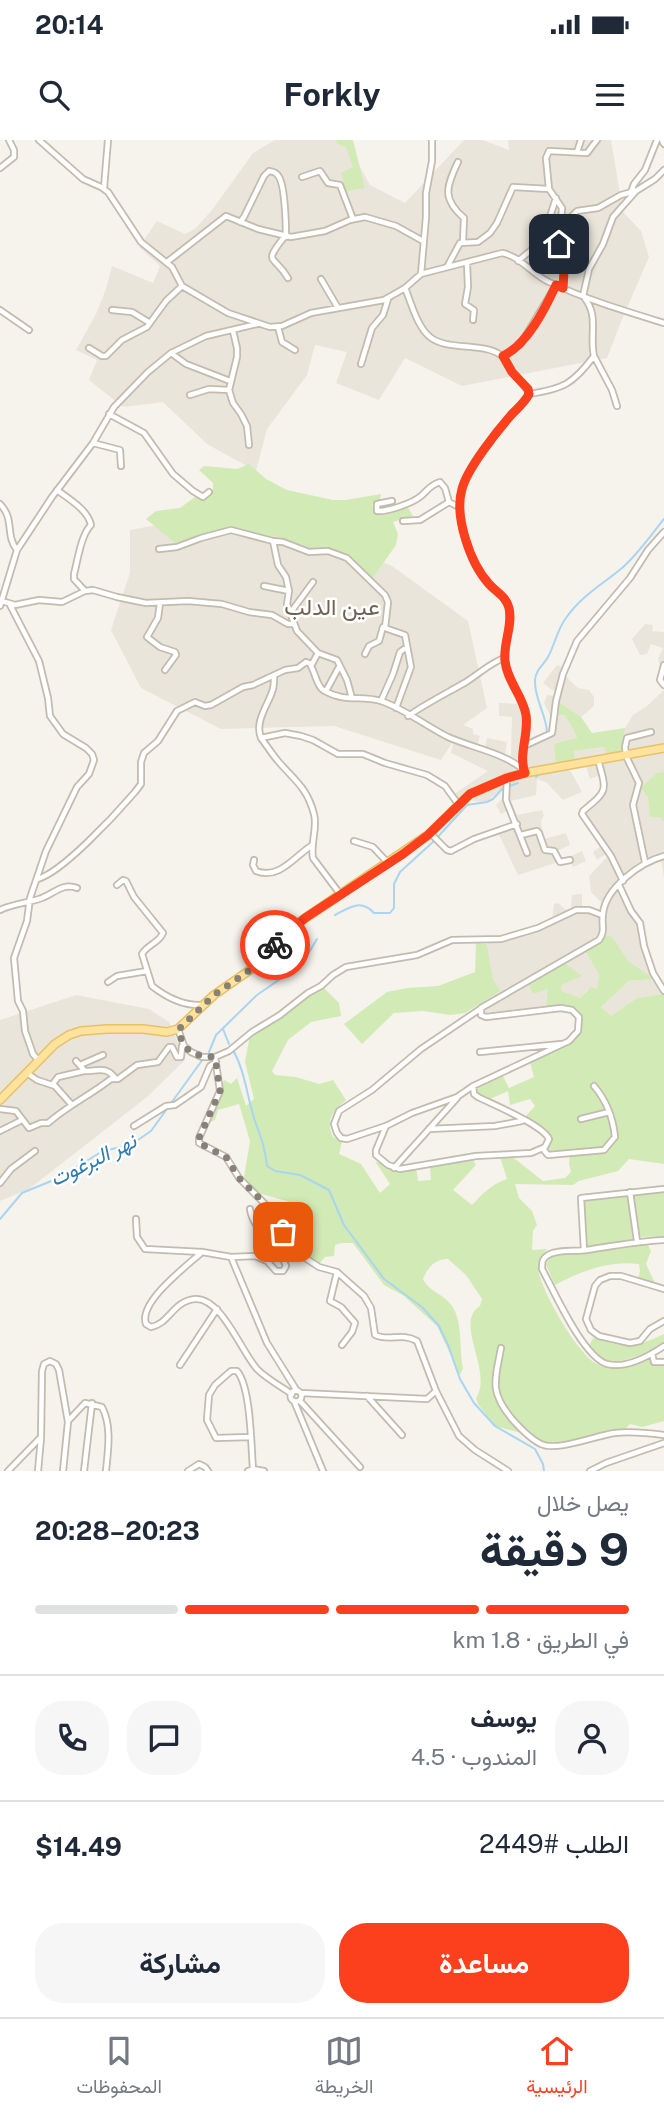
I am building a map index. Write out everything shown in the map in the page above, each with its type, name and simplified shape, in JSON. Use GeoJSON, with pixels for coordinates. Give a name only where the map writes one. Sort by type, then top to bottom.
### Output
{"type":"FeatureCollection","features":[{"type":"Feature","properties":{"kind":"main road"},"geometry":{"type":"LineString","coordinates":[[0,1100],[61,1039],[81,1031],[178,1030],[202,1005],[257,965],[298,923],[389,863],[435,837],[458,804],[470,794],[524,771],[664,748]]}},
{"type":"Feature","properties":{"kind":"street"},"geometry":{"type":"LineString","coordinates":[[0,168],[14,158],[14,150],[9,140]]}},
{"type":"Feature","properties":{"kind":"street"},"geometry":{"type":"LineString","coordinates":[[39,140],[83,179],[104,188],[144,245],[167,262],[176,272],[182,286],[224,312],[257,324],[278,327],[307,314],[381,301],[405,288],[421,274],[502,253],[546,281],[664,323]]}},
{"type":"Feature","properties":{"kind":"street"},"geometry":{"type":"LineString","coordinates":[[104,188],[108,140]]}},
{"type":"Feature","properties":{"kind":"street"},"geometry":{"type":"LineString","coordinates":[[421,274],[432,140]]}},
{"type":"Feature","properties":{"kind":"street"},"geometry":{"type":"LineString","coordinates":[[576,152],[581,140]]}},
{"type":"Feature","properties":{"kind":"street"},"geometry":{"type":"LineString","coordinates":[[563,288],[565,276],[559,249],[562,208],[549,189],[547,158],[549,150],[590,151],[597,140]]}},
{"type":"Feature","properties":{"kind":"street"},"geometry":{"type":"LineString","coordinates":[[617,406],[612,390],[594,356],[592,309],[583,296],[589,269],[603,244],[613,217],[634,191],[634,184],[645,170],[657,140]]}},
{"type":"Feature","properties":{"kind":"street"},"geometry":{"type":"LineString","coordinates":[[458,162],[448,193],[451,205],[464,218],[463,241]]}},
{"type":"Feature","properties":{"kind":"street"},"geometry":{"type":"LineString","coordinates":[[561,223],[577,211],[598,208],[634,191],[655,179],[664,170]]}},
{"type":"Feature","properties":{"kind":"street"},"geometry":{"type":"LineString","coordinates":[[302,177],[320,171],[328,183],[340,185],[353,219]]}},
{"type":"Feature","properties":{"kind":"street"},"geometry":{"type":"LineString","coordinates":[[243,221],[264,176],[267,172],[274,172],[280,180],[286,213],[286,236],[271,257],[288,278]]}},
{"type":"Feature","properties":{"kind":"street"},"geometry":{"type":"LineString","coordinates":[[446,268],[457,246],[463,241],[478,242],[490,233],[513,187],[549,189]]}},
{"type":"Feature","properties":{"kind":"street"},"geometry":{"type":"LineString","coordinates":[[541,245],[556,197]]}},
{"type":"Feature","properties":{"kind":"street"},"geometry":{"type":"LineString","coordinates":[[167,262],[224,216],[286,236],[325,231],[365,217],[385,222],[423,241]]}},
{"type":"Feature","properties":{"kind":"street"},"geometry":{"type":"LineString","coordinates":[[518,261],[530,250],[541,245],[559,243]]}},
{"type":"Feature","properties":{"kind":"street"},"geometry":{"type":"LineString","coordinates":[[467,262],[466,304],[474,310],[473,320]]}},
{"type":"Feature","properties":{"kind":"street"},"geometry":{"type":"LineString","coordinates":[[321,279],[338,308]]}},
{"type":"Feature","properties":{"kind":"street"},"geometry":{"type":"LineString","coordinates":[[503,356],[520,345],[550,300],[556,285]]}},
{"type":"Feature","properties":{"kind":"street"},"geometry":{"type":"LineString","coordinates":[[89,348],[106,356],[122,340],[147,327],[170,296],[182,286]]}},
{"type":"Feature","properties":{"kind":"street"},"geometry":{"type":"LineString","coordinates":[[405,288],[421,326],[430,337],[450,345],[483,349],[503,356],[529,394]]}},
{"type":"Feature","properties":{"kind":"street"},"geometry":{"type":"LineString","coordinates":[[361,364],[372,328],[383,315],[388,298]]}},
{"type":"Feature","properties":{"kind":"street"},"geometry":{"type":"LineString","coordinates":[[0,310],[29,330]]}},
{"type":"Feature","properties":{"kind":"street"},"geometry":{"type":"LineString","coordinates":[[112,310],[132,312],[150,323]]}},
{"type":"Feature","properties":{"kind":"street"},"geometry":{"type":"LineString","coordinates":[[257,324],[206,336],[171,354],[148,372],[109,414],[93,443],[57,490],[17,550],[1,603],[10,605],[39,600],[62,602],[93,590],[127,599],[160,603],[188,601],[222,604],[272,615],[288,624],[294,624]]}},
{"type":"Feature","properties":{"kind":"street"},"geometry":{"type":"LineString","coordinates":[[278,327],[282,342],[295,350]]}},
{"type":"Feature","properties":{"kind":"street"},"geometry":{"type":"LineString","coordinates":[[233,331],[237,354],[229,390],[233,403],[247,426],[249,445]]}},
{"type":"Feature","properties":{"kind":"street"},"geometry":{"type":"LineString","coordinates":[[171,354],[186,364],[230,381]]}},
{"type":"Feature","properties":{"kind":"street"},"geometry":{"type":"LineString","coordinates":[[524,771],[527,716],[510,680],[504,658],[510,622],[509,607],[505,599],[489,585],[475,562],[461,524],[459,507],[462,489],[468,472],[529,394],[570,383],[594,356]]}},
{"type":"Feature","properties":{"kind":"street"},"geometry":{"type":"LineString","coordinates":[[190,395],[209,389],[229,390]]}},
{"type":"Feature","properties":{"kind":"street"},"geometry":{"type":"LineString","coordinates":[[109,414],[144,433],[173,474],[193,491],[203,497],[209,492]]}},
{"type":"Feature","properties":{"kind":"street"},"geometry":{"type":"LineString","coordinates":[[93,443],[120,450],[121,466]]}},
{"type":"Feature","properties":{"kind":"street"},"geometry":{"type":"LineString","coordinates":[[392,501],[377,504],[377,511],[397,507],[421,497],[431,486],[440,482],[449,502],[459,507]]}},
{"type":"Feature","properties":{"kind":"street"},"geometry":{"type":"LineString","coordinates":[[57,490],[82,509],[91,520],[85,532],[74,574],[74,579],[85,591]]}},
{"type":"Feature","properties":{"kind":"street"},"geometry":{"type":"LineString","coordinates":[[403,521],[421,520],[449,502]]}},
{"type":"Feature","properties":{"kind":"street"},"geometry":{"type":"LineString","coordinates":[[0,503],[9,515],[12,544],[17,550]]}},
{"type":"Feature","properties":{"kind":"street"},"geometry":{"type":"LineString","coordinates":[[159,550],[231,530],[283,542],[309,552],[328,551],[347,558],[387,598],[384,626],[379,640],[369,646],[365,653]]}},
{"type":"Feature","properties":{"kind":"street"},"geometry":{"type":"LineString","coordinates":[[524,746],[552,733],[563,673],[577,641],[630,578],[648,550],[664,532]]}},
{"type":"Feature","properties":{"kind":"street"},"geometry":{"type":"LineString","coordinates":[[273,541],[278,565],[285,575],[289,591],[287,604],[294,624],[318,653],[334,657],[347,680],[352,698]]}},
{"type":"Feature","properties":{"kind":"street"},"geometry":{"type":"LineString","coordinates":[[290,612],[313,582]]}},
{"type":"Feature","properties":{"kind":"street"},"geometry":{"type":"LineString","coordinates":[[264,586],[289,591]]}},
{"type":"Feature","properties":{"kind":"street"},"geometry":{"type":"LineString","coordinates":[[160,603],[158,618],[147,637],[160,647],[175,652],[165,670]]}},
{"type":"Feature","properties":{"kind":"street"},"geometry":{"type":"LineString","coordinates":[[10,605],[36,653],[50,716],[63,734],[86,748],[93,757],[89,774],[76,789],[49,845],[29,901],[27,921],[13,966],[25,1031],[33,1054],[39,1061]]}},
{"type":"Feature","properties":{"kind":"street"},"geometry":{"type":"LineString","coordinates":[[384,626],[403,633],[411,667],[396,708]]}},
{"type":"Feature","properties":{"kind":"street"},"geometry":{"type":"LineString","coordinates":[[381,701],[400,652],[407,649]]}},
{"type":"Feature","properties":{"kind":"street"},"geometry":{"type":"LineString","coordinates":[[318,653],[312,664],[319,687],[338,697],[381,701],[453,739],[503,757],[524,771]]}},
{"type":"Feature","properties":{"kind":"street"},"geometry":{"type":"LineString","coordinates":[[408,716],[504,658]]}},
{"type":"Feature","properties":{"kind":"street"},"geometry":{"type":"LineString","coordinates":[[37,879],[51,873],[88,842],[135,792],[141,782],[142,756],[160,739],[177,711],[195,702],[211,705],[243,687],[274,677],[285,670],[298,668],[306,662],[312,664]]}},
{"type":"Feature","properties":{"kind":"street"},"geometry":{"type":"LineString","coordinates":[[664,665],[660,680],[664,685]]}},
{"type":"Feature","properties":{"kind":"street"},"geometry":{"type":"LineString","coordinates":[[326,691],[339,666]]}},
{"type":"Feature","properties":{"kind":"street"},"geometry":{"type":"LineString","coordinates":[[274,677],[273,690],[265,706],[259,729],[261,738],[278,762],[300,783],[309,799],[315,817],[312,846],[314,861],[340,894]]}},
{"type":"Feature","properties":{"kind":"street"},"geometry":{"type":"LineString","coordinates":[[645,862],[634,805],[639,783],[625,754],[625,747],[627,738],[651,732]]}},
{"type":"Feature","properties":{"kind":"street"},"geometry":{"type":"LineString","coordinates":[[261,738],[285,733],[301,736],[338,754],[363,754],[427,775],[445,786],[458,804]]}},
{"type":"Feature","properties":{"kind":"street"},"geometry":{"type":"LineString","coordinates":[[597,759],[605,789],[582,814],[611,856],[631,911],[640,923],[653,973],[664,991]]}},
{"type":"Feature","properties":{"kind":"street"},"geometry":{"type":"LineString","coordinates":[[507,780],[506,800],[527,853]]}},
{"type":"Feature","properties":{"kind":"street"},"geometry":{"type":"LineString","coordinates":[[435,837],[447,850],[452,851],[474,839],[517,824]]}},
{"type":"Feature","properties":{"kind":"street"},"geometry":{"type":"LineString","coordinates":[[521,835],[537,831],[545,850],[554,851],[560,862],[570,860]]}},
{"type":"Feature","properties":{"kind":"street"},"geometry":{"type":"LineString","coordinates":[[354,841],[373,847],[389,863]]}},
{"type":"Feature","properties":{"kind":"street"},"geometry":{"type":"LineString","coordinates":[[254,860],[256,872],[263,874],[291,863],[312,846]]}},
{"type":"Feature","properties":{"kind":"street"},"geometry":{"type":"LineString","coordinates":[[481,1008],[481,1015],[486,1017],[561,1007],[572,1010],[579,1017],[579,1027],[573,1038],[565,1044],[473,1086],[457,1097],[412,1113],[386,1126],[345,1139],[338,1135],[334,1124],[337,1114],[372,1090],[421,1049],[481,1008],[600,940],[603,934],[602,915],[607,901],[621,883],[645,862],[664,856]]}},
{"type":"Feature","properties":{"kind":"street"},"geometry":{"type":"LineString","coordinates":[[117,885],[123,880],[126,881],[134,897],[163,933],[162,937],[142,952],[149,981],[154,988],[181,1003],[202,1005]]}},
{"type":"Feature","properties":{"kind":"street"},"geometry":{"type":"LineString","coordinates":[[0,911],[16,903],[43,898],[62,887],[77,888]]}},
{"type":"Feature","properties":{"kind":"street"},"geometry":{"type":"LineString","coordinates":[[134,1126],[203,1085],[210,1066],[216,1060],[346,967],[417,955],[453,940],[501,939],[538,928],[576,909],[602,915]]}},
{"type":"Feature","properties":{"kind":"street"},"geometry":{"type":"LineString","coordinates":[[107,982],[117,976],[147,971]]}},
{"type":"Feature","properties":{"kind":"street"},"geometry":{"type":"LineString","coordinates":[[178,1030],[185,1048],[194,1054],[216,1060]]}},
{"type":"Feature","properties":{"kind":"street"},"geometry":{"type":"LineString","coordinates":[[0,1109],[14,1111],[29,1128],[41,1123],[48,1124],[71,1104],[89,1096],[111,1078],[116,1079],[136,1066],[160,1060],[169,1047],[172,1047],[177,1057],[181,1057],[182,1041]]}},
{"type":"Feature","properties":{"kind":"street"},"geometry":{"type":"LineString","coordinates":[[480,1052],[565,1044]]}},
{"type":"Feature","properties":{"kind":"street"},"geometry":{"type":"LineString","coordinates":[[85,1071],[78,1063],[103,1055]]}},
{"type":"Feature","properties":{"kind":"street"},"geometry":{"type":"LineString","coordinates":[[216,1060],[220,1091],[199,1143],[226,1157],[239,1178],[271,1210],[296,1252],[319,1267],[337,1272],[367,1299],[377,1337],[406,1336],[417,1341],[436,1391],[455,1430],[466,1444],[508,1471]]}},
{"type":"Feature","properties":{"kind":"street"},"geometry":{"type":"LineString","coordinates":[[52,1085],[58,1077],[104,1069],[110,1071],[116,1079]]}},
{"type":"Feature","properties":{"kind":"street"},"geometry":{"type":"LineString","coordinates":[[27,1073],[58,1089],[71,1104]]}},
{"type":"Feature","properties":{"kind":"street"},"geometry":{"type":"LineString","coordinates":[[386,1126],[377,1145],[376,1155],[382,1162],[394,1168],[476,1156],[531,1153],[543,1149],[549,1141],[548,1136],[478,1097],[474,1094],[473,1086]]}},
{"type":"Feature","properties":{"kind":"street"},"geometry":{"type":"LineString","coordinates":[[543,1149],[548,1155],[604,1150],[615,1137],[614,1124],[603,1096],[594,1086]]}},
{"type":"Feature","properties":{"kind":"street"},"geometry":{"type":"LineString","coordinates":[[394,1168],[457,1097]]}},
{"type":"Feature","properties":{"kind":"street"},"geometry":{"type":"LineString","coordinates":[[581,1119],[609,1112]]}},
{"type":"Feature","properties":{"kind":"street"},"geometry":{"type":"LineString","coordinates":[[0,1131],[22,1119]]}},
{"type":"Feature","properties":{"kind":"street"},"geometry":{"type":"LineString","coordinates":[[429,1129],[495,1126],[515,1119]]}},
{"type":"Feature","properties":{"kind":"street"},"geometry":{"type":"LineString","coordinates":[[0,1183],[11,1169],[35,1151]]}},
{"type":"Feature","properties":{"kind":"street"},"geometry":{"type":"LineString","coordinates":[[584,1250],[581,1198],[664,1189]]}},
{"type":"Feature","properties":{"kind":"street"},"geometry":{"type":"LineString","coordinates":[[630,1192],[637,1241]]}},
{"type":"Feature","properties":{"kind":"street"},"geometry":{"type":"LineString","coordinates":[[136,1219],[137,1237],[145,1249],[202,1252],[231,1257],[255,1256],[267,1261],[276,1271],[282,1272],[286,1263],[255,1224],[250,1209]]}},
{"type":"Feature","properties":{"kind":"street"},"geometry":{"type":"LineString","coordinates":[[664,1240],[554,1252],[546,1256],[542,1264],[542,1269],[579,1339],[603,1362],[633,1362],[664,1346]]}},
{"type":"Feature","properties":{"kind":"street"},"geometry":{"type":"LineString","coordinates":[[202,1252],[159,1290],[144,1319],[148,1326],[155,1326],[178,1304],[192,1299],[205,1300],[217,1308],[255,1367],[264,1376],[302,1397],[297,1401]]}},
{"type":"Feature","properties":{"kind":"street"},"geometry":{"type":"LineString","coordinates":[[231,1257],[267,1343],[296,1393]]}},
{"type":"Feature","properties":{"kind":"street"},"geometry":{"type":"LineString","coordinates":[[337,1272],[330,1301],[341,1307],[355,1323],[342,1345]]}},
{"type":"Feature","properties":{"kind":"street"},"geometry":{"type":"LineString","coordinates":[[664,1289],[621,1276],[610,1276],[600,1280],[595,1286],[586,1319],[591,1330],[599,1336],[630,1343],[640,1341],[650,1329],[664,1321]]}},
{"type":"Feature","properties":{"kind":"street"},"geometry":{"type":"LineString","coordinates":[[180,1365],[217,1308]]}},
{"type":"Feature","properties":{"kind":"street"},"geometry":{"type":"LineString","coordinates":[[212,1318],[223,1318]]}},
{"type":"Feature","properties":{"kind":"street"},"geometry":{"type":"LineString","coordinates":[[501,1348],[495,1383],[496,1396],[520,1428],[541,1444],[549,1446],[571,1443],[616,1433],[664,1435]]}},
{"type":"Feature","properties":{"kind":"street"},"geometry":{"type":"LineString","coordinates":[[652,1353],[654,1362],[664,1362]]}},
{"type":"Feature","properties":{"kind":"street"},"geometry":{"type":"LineString","coordinates":[[38,1471],[42,1371],[47,1362],[54,1362],[59,1370],[68,1422],[63,1471]]}},
{"type":"Feature","properties":{"kind":"street"},"geometry":{"type":"LineString","coordinates":[[250,1437],[216,1438],[207,1420],[210,1391],[231,1371],[237,1371],[245,1383],[250,1437],[250,1470],[264,1471]]}},
{"type":"Feature","properties":{"kind":"street"},"geometry":{"type":"LineString","coordinates":[[427,1399],[436,1391]]}},
{"type":"Feature","properties":{"kind":"street"},"geometry":{"type":"LineString","coordinates":[[360,1467],[297,1401],[291,1398],[296,1393],[441,1401]]}},
{"type":"Feature","properties":{"kind":"street"},"geometry":{"type":"LineString","coordinates":[[367,1395],[402,1435]]}},
{"type":"Feature","properties":{"kind":"street"},"geometry":{"type":"LineString","coordinates":[[297,1401],[323,1471]]}},
{"type":"Feature","properties":{"kind":"street"},"geometry":{"type":"LineString","coordinates":[[68,1422],[85,1403],[100,1405],[106,1414],[109,1438],[106,1471]]}},
{"type":"Feature","properties":{"kind":"street"},"geometry":{"type":"LineString","coordinates":[[84,1471],[92,1403]]}},
{"type":"Feature","properties":{"kind":"street"},"geometry":{"type":"LineString","coordinates":[[8,1471],[41,1438]]}},
{"type":"Feature","properties":{"kind":"street"},"geometry":{"type":"LineString","coordinates":[[590,1471],[664,1443]]}},
{"type":"Feature","properties":{"kind":"street"},"geometry":{"type":"LineString","coordinates":[[188,1471],[199,1464],[208,1471]]}},
{"type":"Feature","properties":{"kind":"shaded area"},"geometry":{"type":"Polygon","coordinates":[[[275,140],[345,140],[370,185],[405,203],[464,140],[483,140],[509,150],[508,140],[611,140],[623,212],[641,231],[649,257],[607,358],[462,386],[405,358],[379,400],[336,383],[347,352],[315,345],[307,375],[267,429],[256,471],[207,444],[163,402],[123,407],[89,380],[97,360],[76,350],[96,314],[112,266],[153,283],[160,266],[139,247],[157,221],[185,234],[195,229],[253,153],[275,140]]]}},
{"type":"Feature","properties":{"kind":"shaded area"},"geometry":{"type":"Polygon","coordinates":[[[217,514],[291,525],[392,566],[468,621],[487,708],[463,725],[473,729],[473,734],[480,736],[477,746],[485,748],[487,738],[507,742],[505,754],[511,756],[512,717],[499,716],[499,703],[520,704],[528,712],[528,741],[548,733],[552,719],[544,703],[547,695],[554,696],[555,692],[543,683],[557,665],[562,667],[563,674],[578,688],[589,690],[594,697],[594,706],[581,717],[559,702],[577,738],[573,751],[605,747],[623,752],[625,728],[633,715],[664,690],[664,878],[661,859],[642,866],[622,885],[632,909],[642,921],[648,953],[657,978],[664,988],[664,994],[637,998],[611,1016],[601,1007],[629,981],[653,979],[627,961],[612,937],[585,951],[599,974],[597,989],[587,990],[580,998],[562,991],[561,985],[549,988],[546,1006],[484,1013],[478,1004],[499,991],[493,979],[487,944],[494,937],[527,929],[552,919],[554,904],[558,903],[566,910],[571,908],[572,895],[582,894],[582,907],[599,911],[602,903],[591,892],[589,876],[608,856],[606,854],[597,860],[593,852],[601,846],[579,816],[580,811],[599,794],[603,786],[600,775],[590,779],[586,767],[570,770],[582,792],[563,800],[546,782],[537,779],[536,795],[511,801],[517,815],[542,810],[544,839],[566,833],[570,845],[557,851],[560,858],[563,860],[582,851],[586,861],[573,867],[570,862],[555,863],[518,875],[496,828],[513,823],[508,810],[501,814],[496,805],[503,798],[503,788],[486,802],[473,801],[470,798],[460,805],[453,795],[488,771],[451,753],[454,740],[441,760],[334,726],[221,729],[141,688],[111,630],[130,573],[130,530],[217,514]]]}},
{"type":"Feature","properties":{"kind":"shaded area"},"geometry":{"type":"Polygon","coordinates":[[[645,624],[653,625],[652,631],[664,632],[664,687],[659,679],[661,669],[658,659],[663,648],[651,644],[647,654],[640,655],[632,639],[645,624]]]}},
{"type":"Feature","properties":{"kind":"shaded area"},"geometry":{"type":"Polygon","coordinates":[[[76,995],[149,1009],[169,1022],[185,1060],[147,1097],[29,1189],[0,1201],[0,1020],[76,995]]]}},
{"type":"Feature","properties":{"kind":"green space"},"geometry":{"type":"Polygon","coordinates":[[[336,140],[353,140],[365,188],[346,191],[341,173],[353,167],[346,147],[338,144],[336,140]]]}},
{"type":"Feature","properties":{"kind":"green space"},"geometry":{"type":"Polygon","coordinates":[[[249,464],[266,479],[287,490],[333,500],[381,494],[380,501],[372,505],[376,513],[407,506],[413,516],[393,522],[398,534],[396,545],[372,579],[353,558],[327,548],[314,549],[276,536],[233,527],[176,544],[146,519],[156,511],[180,508],[195,497],[205,497],[211,493],[213,483],[199,470],[204,466],[237,469],[249,464]]]}},
{"type":"Feature","properties":{"kind":"green space"},"geometry":{"type":"Polygon","coordinates":[[[559,702],[581,717],[592,733],[625,728],[623,752],[607,755],[604,747],[573,751],[575,759],[556,763],[554,744],[577,738],[564,715],[556,715],[559,702]]]}},
{"type":"Feature","properties":{"kind":"green space"},"geometry":{"type":"Polygon","coordinates":[[[664,772],[664,821],[660,817],[650,817],[648,797],[641,788],[657,773],[664,772]]]}},
{"type":"Feature","properties":{"kind":"green space"},"geometry":{"type":"Polygon","coordinates":[[[605,935],[612,937],[628,961],[654,979],[629,981],[601,1007],[611,1016],[637,998],[664,994],[664,1164],[629,1159],[618,1171],[573,1185],[515,1184],[519,1198],[532,1211],[537,1225],[533,1231],[532,1250],[547,1249],[539,1260],[538,1268],[545,1291],[561,1320],[580,1348],[597,1364],[617,1366],[651,1356],[652,1364],[664,1364],[664,1421],[642,1427],[630,1424],[622,1432],[566,1444],[543,1444],[533,1436],[495,1426],[478,1404],[476,1398],[480,1388],[480,1375],[471,1324],[473,1314],[482,1299],[466,1275],[448,1259],[443,1259],[427,1271],[423,1279],[449,1302],[455,1312],[463,1368],[460,1375],[437,1326],[404,1296],[384,1285],[353,1243],[335,1245],[334,1256],[325,1257],[319,1264],[308,1259],[312,1240],[299,1232],[297,1218],[284,1227],[279,1217],[291,1208],[287,1201],[258,1193],[244,1177],[250,1141],[239,1104],[218,1110],[215,1120],[208,1123],[224,1080],[231,1084],[237,1078],[246,1106],[254,1099],[245,1062],[250,1035],[310,993],[323,987],[339,1003],[341,1016],[311,1022],[288,1040],[272,1071],[275,1075],[296,1077],[319,1084],[333,1080],[346,1100],[334,1112],[330,1121],[333,1137],[342,1141],[339,1154],[361,1164],[380,1193],[390,1184],[375,1161],[396,1170],[416,1167],[418,1181],[431,1180],[430,1165],[473,1160],[476,1165],[453,1190],[472,1205],[488,1189],[507,1179],[500,1157],[510,1155],[543,1181],[565,1178],[571,1172],[570,1150],[547,1151],[551,1136],[524,1118],[535,1106],[530,1099],[510,1105],[508,1091],[488,1100],[475,1091],[482,1083],[502,1074],[509,1088],[534,1077],[530,1062],[559,1049],[577,1035],[581,1018],[575,1008],[546,1006],[548,989],[533,994],[528,983],[563,962],[582,976],[561,985],[562,991],[580,998],[591,987],[597,989],[599,974],[585,951],[605,935]]]}},
{"type":"Feature","properties":{"kind":"green space"},"geometry":{"type":"Polygon","coordinates":[[[476,943],[487,944],[493,979],[500,991],[465,1013],[394,1013],[362,1044],[344,1024],[387,992],[438,986],[475,972],[476,943]]]}},
{"type":"Feature","properties":{"kind":"green space"},"geometry":{"type":"Polygon","coordinates":[[[664,1192],[664,1236],[637,1237],[633,1194],[664,1192]]]}},
{"type":"Feature","properties":{"kind":"green space"},"geometry":{"type":"Polygon","coordinates":[[[628,1195],[633,1240],[586,1247],[583,1200],[628,1195]]]}},
{"type":"Feature","properties":{"kind":"green space"},"geometry":{"type":"Polygon","coordinates":[[[648,1245],[651,1251],[646,1264],[655,1283],[638,1279],[639,1264],[628,1263],[596,1268],[555,1285],[546,1265],[550,1257],[648,1245]]]}},
{"type":"Feature","properties":{"kind":"green space"},"geometry":{"type":"Polygon","coordinates":[[[664,1334],[664,1341],[658,1345],[624,1360],[607,1361],[589,1346],[593,1338],[629,1345],[664,1334]]]}},
{"type":"Feature","properties":{"kind":"waterway","name":"نهر البرغوت"},"geometry":{"type":"LineString","coordinates":[[547,732],[535,680],[558,632],[572,610],[628,563],[664,519]]}},
{"type":"Feature","properties":{"kind":"waterway","name":"نهر البرغوت"},"geometry":{"type":"LineString","coordinates":[[335,915],[360,905],[374,913],[390,913],[394,908],[394,884],[400,872],[434,841],[467,805],[487,802],[503,788],[518,783]]}},
{"type":"Feature","properties":{"kind":"waterway","name":"نهر البرغوت"},"geometry":{"type":"LineString","coordinates":[[209,1052],[216,1035],[257,995],[302,964],[317,939]]}},
{"type":"Feature","properties":{"kind":"waterway"},"geometry":{"type":"LineString","coordinates":[[223,1029],[229,1044]]}},
{"type":"Feature","properties":{"kind":"waterway"},"geometry":{"type":"LineString","coordinates":[[233,1050],[244,1077],[267,1166],[275,1171],[300,1175],[329,1190],[344,1225],[384,1279],[422,1307],[439,1326],[460,1379],[474,1403],[495,1426],[535,1449],[544,1471]]}},
{"type":"Feature","properties":{"kind":"waterway","name":"نهر البرغوت"},"geometry":{"type":"LineString","coordinates":[[0,1219],[22,1193],[61,1177],[101,1152],[132,1144],[151,1131],[203,1059]]}},
{"type":"Feature","properties":{"kind":"way so far"},"geometry":{"type":"LineString","coordinates":[[275,945],[248,973],[214,995],[178,1030],[187,1049],[202,1057],[215,1057],[216,1062],[220,1091],[199,1143],[226,1157],[239,1178],[271,1210],[283,1232]]}},
{"type":"Feature","properties":{"kind":"district","name":"عين الدلب"},"geometry":{"type":"Point","coordinates":[332,607]}},
{"type":"Feature","properties":{"kind":"route"},"geometry":{"type":"LineString","coordinates":[[275,945],[305,918],[428,835],[470,794],[525,773],[523,769],[527,716],[510,680],[504,658],[510,622],[509,607],[505,599],[481,574],[461,524],[459,507],[468,472],[529,394],[503,356],[520,345],[550,300],[556,285],[563,288],[565,276],[559,244]]}}]}
